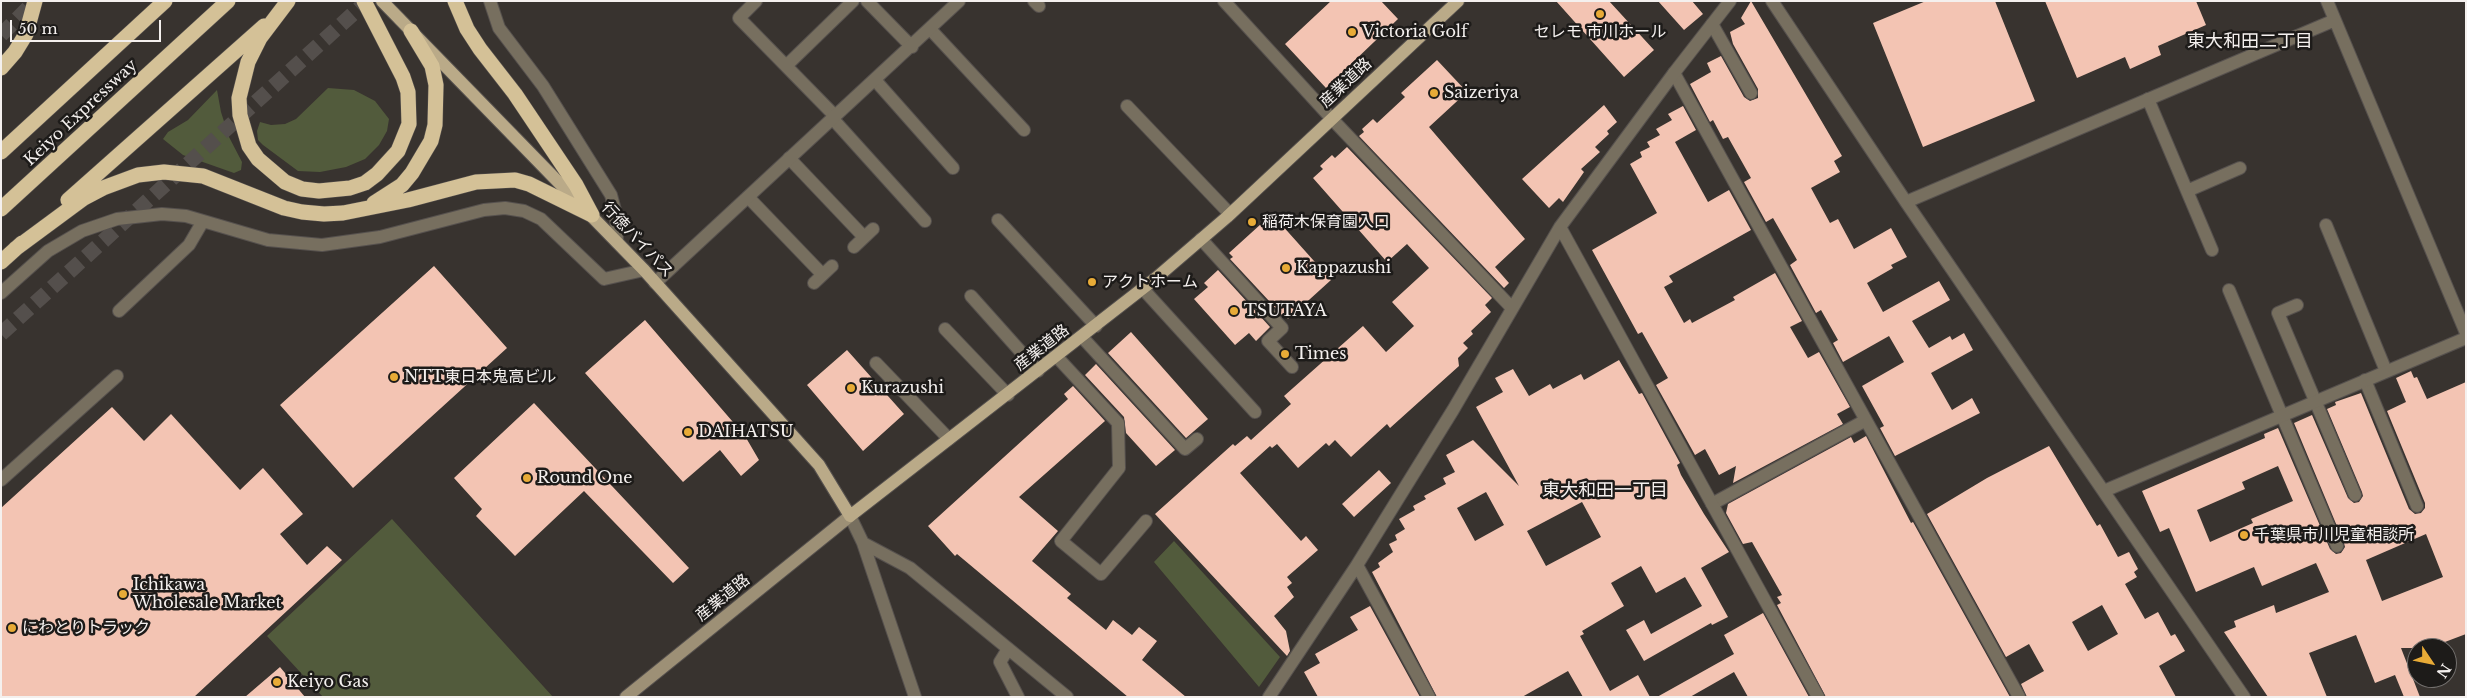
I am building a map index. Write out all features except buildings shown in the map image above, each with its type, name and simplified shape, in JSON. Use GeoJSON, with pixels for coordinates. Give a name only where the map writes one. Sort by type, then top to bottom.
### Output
{"type":"FeatureCollection","features":[{"type":"Feature","properties":{"kind":"highway"},"geometry":{"type":"LineString","coordinates":[[1,68],[15,52],[26,34],[35,1]]}},
{"type":"Feature","properties":{"kind":"highway","name":"Keiyo Expressway"},"geometry":{"type":"LineString","coordinates":[[1,152],[165,1]]}},
{"type":"Feature","properties":{"kind":"highway","name":"Keiyo Expressway"},"geometry":{"type":"LineString","coordinates":[[1,209],[228,1]]}},
{"type":"Feature","properties":{"kind":"highway"},"geometry":{"type":"LineString","coordinates":[[288,1],[260,38],[242,78],[239,98],[243,131],[258,159],[285,182],[302,189],[319,191],[335,190],[365,183],[377,174],[398,151],[409,124],[408,92],[403,76],[364,1]]}},
{"type":"Feature","properties":{"kind":"highway"},"geometry":{"type":"LineString","coordinates":[[455,1],[467,29],[520,102],[576,185],[592,216]]}},
{"type":"Feature","properties":{"kind":"highway"},"geometry":{"type":"LineString","coordinates":[[1,262],[276,15]]}},
{"type":"Feature","properties":{"kind":"highway"},"geometry":{"type":"LineString","coordinates":[[362,210],[386,197],[402,185],[422,158],[431,141],[435,125],[436,86],[432,66],[411,31]]}},
{"type":"Feature","properties":{"kind":"highway"},"geometry":{"type":"LineString","coordinates":[[15,250],[84,198],[118,181],[138,175],[182,172],[203,176],[268,202],[302,212],[343,213],[362,210],[476,182],[499,179],[529,184],[592,216]]}},
{"type":"Feature","properties":{"kind":"main road","name":"行徳バイパス"},"geometry":{"type":"LineString","coordinates":[[382,1],[644,270],[819,465],[850,516]]}},
{"type":"Feature","properties":{"kind":"main road","name":"産業道路"},"geometry":{"type":"LineString","coordinates":[[626,697],[850,516],[1143,289],[1230,214],[1458,1]]}},
{"type":"Feature","properties":{"kind":"street"},"geometry":{"type":"LineString","coordinates":[[490,1],[498,28],[543,86],[611,195],[616,214],[617,242]]}},
{"type":"Feature","properties":{"kind":"street"},"geometry":{"type":"LineString","coordinates":[[756,1],[739,18],[833,117],[924,221]]}},
{"type":"Feature","properties":{"kind":"street"},"geometry":{"type":"LineString","coordinates":[[786,66],[853,1]]}},
{"type":"Feature","properties":{"kind":"street"},"geometry":{"type":"LineString","coordinates":[[867,1],[912,47]]}},
{"type":"Feature","properties":{"kind":"street"},"geometry":{"type":"LineString","coordinates":[[655,283],[833,117],[912,47],[959,1]]}},
{"type":"Feature","properties":{"kind":"street"},"geometry":{"type":"LineString","coordinates":[[1224,1],[1332,119],[1511,308]]}},
{"type":"Feature","properties":{"kind":"street"},"geometry":{"type":"LineString","coordinates":[[1269,697],[1357,565],[1453,410],[1560,227],[1730,1]]}},
{"type":"Feature","properties":{"kind":"street"},"geometry":{"type":"LineString","coordinates":[[1772,1],[1906,202],[2244,697]]}},
{"type":"Feature","properties":{"kind":"street"},"geometry":{"type":"LineString","coordinates":[[2327,1],[2466,333]]}},
{"type":"Feature","properties":{"kind":"street"},"geometry":{"type":"LineString","coordinates":[[1906,202],[2335,20]]}},
{"type":"Feature","properties":{"kind":"street"},"geometry":{"type":"LineString","coordinates":[[1712,24],[1751,93]]}},
{"type":"Feature","properties":{"kind":"street"},"geometry":{"type":"LineString","coordinates":[[930,29],[1024,130]]}},
{"type":"Feature","properties":{"kind":"street"},"geometry":{"type":"LineString","coordinates":[[1674,73],[2019,697]]}},
{"type":"Feature","properties":{"kind":"street"},"geometry":{"type":"LineString","coordinates":[[875,80],[953,168]]}},
{"type":"Feature","properties":{"kind":"street"},"geometry":{"type":"LineString","coordinates":[[2148,99],[2212,250]]}},
{"type":"Feature","properties":{"kind":"street"},"geometry":{"type":"LineString","coordinates":[[1127,106],[1230,214]]}},
{"type":"Feature","properties":{"kind":"street"},"geometry":{"type":"LineString","coordinates":[[789,158],[868,233],[854,247]]}},
{"type":"Feature","properties":{"kind":"street"},"geometry":{"type":"LineString","coordinates":[[2187,191],[2240,168]]}},
{"type":"Feature","properties":{"kind":"street"},"geometry":{"type":"LineString","coordinates":[[748,197],[822,274]]}},
{"type":"Feature","properties":{"kind":"street"},"geometry":{"type":"LineString","coordinates":[[1,293],[48,251],[82,231],[124,218],[162,214],[186,216],[268,240],[322,245],[380,237],[484,210],[505,208],[524,211],[541,219],[604,279],[644,270]]}},
{"type":"Feature","properties":{"kind":"street"},"geometry":{"type":"LineString","coordinates":[[998,220],[1096,326]]}},
{"type":"Feature","properties":{"kind":"street"},"geometry":{"type":"LineString","coordinates":[[119,311],[189,245],[203,221]]}},
{"type":"Feature","properties":{"kind":"street"},"geometry":{"type":"LineString","coordinates":[[2326,225],[2386,372]]}},
{"type":"Feature","properties":{"kind":"street"},"geometry":{"type":"LineString","coordinates":[[1560,227],[1818,697]]}},
{"type":"Feature","properties":{"kind":"street"},"geometry":{"type":"LineString","coordinates":[[1201,239],[1282,328],[1268,341],[1292,367]]}},
{"type":"Feature","properties":{"kind":"street"},"geometry":{"type":"LineString","coordinates":[[1143,289],[1255,412]]}},
{"type":"Feature","properties":{"kind":"street"},"geometry":{"type":"LineString","coordinates":[[2229,290],[2337,546]]}},
{"type":"Feature","properties":{"kind":"street"},"geometry":{"type":"LineString","coordinates":[[971,296],[1038,371]]}},
{"type":"Feature","properties":{"kind":"street"},"geometry":{"type":"LineString","coordinates":[[2297,305],[2278,313],[2355,495]]}},
{"type":"Feature","properties":{"kind":"street"},"geometry":{"type":"LineString","coordinates":[[945,328],[1008,395]]}},
{"type":"Feature","properties":{"kind":"street"},"geometry":{"type":"LineString","coordinates":[[1082,337],[1185,449],[1197,439]]}},
{"type":"Feature","properties":{"kind":"street"},"geometry":{"type":"LineString","coordinates":[[2104,491],[2282,414],[2466,338]]}},
{"type":"Feature","properties":{"kind":"street"},"geometry":{"type":"LineString","coordinates":[[1057,357],[1118,423],[1119,468],[1061,541],[1101,574],[1146,521]]}},
{"type":"Feature","properties":{"kind":"street"},"geometry":{"type":"LineString","coordinates":[[876,363],[949,439]]}},
{"type":"Feature","properties":{"kind":"street"},"geometry":{"type":"LineString","coordinates":[[1,480],[118,376]]}},
{"type":"Feature","properties":{"kind":"street"},"geometry":{"type":"LineString","coordinates":[[2365,380],[2416,506]]}},
{"type":"Feature","properties":{"kind":"street"},"geometry":{"type":"LineString","coordinates":[[1712,504],[1866,420]]}},
{"type":"Feature","properties":{"kind":"street"},"geometry":{"type":"LineString","coordinates":[[850,516],[863,542],[915,697]]}},
{"type":"Feature","properties":{"kind":"street"},"geometry":{"type":"LineString","coordinates":[[863,542],[910,568],[1067,697]]}},
{"type":"Feature","properties":{"kind":"street"},"geometry":{"type":"LineString","coordinates":[[1357,565],[1429,697]]}},
{"type":"Feature","properties":{"kind":"street"},"geometry":{"type":"LineString","coordinates":[[1008,649],[1000,662],[1018,697]]}},
{"type":"Feature","properties":{"kind":"green space"},"geometry":{"type":"Polygon","coordinates":[[[328,88],[354,90],[375,101],[389,119],[387,131],[379,145],[365,159],[346,167],[320,172],[298,171],[258,140],[257,131],[260,122],[271,125],[285,124],[296,119],[328,88]]]}},
{"type":"Feature","properties":{"kind":"green space"},"geometry":{"type":"Polygon","coordinates":[[[217,90],[221,112],[229,137],[242,162],[241,170],[234,173],[183,155],[163,139],[168,132],[188,120],[217,90]]]}},
{"type":"Feature","properties":{"kind":"green space"},"geometry":{"type":"Polygon","coordinates":[[[392,519],[553,697],[323,697],[267,636],[392,519]]]}},
{"type":"Feature","properties":{"kind":"green space"},"geometry":{"type":"Polygon","coordinates":[[[1174,541],[1280,657],[1259,687],[1154,562],[1174,541]]]}},
{"type":"Feature","properties":{"kind":"tunnel"},"geometry":{"type":"LineString","coordinates":[[1,35],[35,1]]}},
{"type":"Feature","properties":{"kind":"tunnel"},"geometry":{"type":"LineString","coordinates":[[1,334],[367,1]]}},
{"type":"Feature","properties":{"kind":"place","name":"セレモ 市川ホール"},"geometry":{"type":"Point","coordinates":[1600,14]}},
{"type":"Feature","properties":{"kind":"place","name":"Victoria Golf"},"geometry":{"type":"Point","coordinates":[1352,32]}},
{"type":"Feature","properties":{"kind":"place","name":"Saizeriya"},"geometry":{"type":"Point","coordinates":[1434,93]}},
{"type":"Feature","properties":{"kind":"place","name":"稲荷木保育園入口"},"geometry":{"type":"Point","coordinates":[1252,222]}},
{"type":"Feature","properties":{"kind":"place","name":"Kappazushi"},"geometry":{"type":"Point","coordinates":[1286,268]}},
{"type":"Feature","properties":{"kind":"place","name":"アクトホーム"},"geometry":{"type":"Point","coordinates":[1092,282]}},
{"type":"Feature","properties":{"kind":"place","name":"TSUTAYA"},"geometry":{"type":"Point","coordinates":[1234,311]}},
{"type":"Feature","properties":{"kind":"place","name":"Times"},"geometry":{"type":"Point","coordinates":[1285,354]}},
{"type":"Feature","properties":{"kind":"place","name":"NTT東日本鬼高ビル"},"geometry":{"type":"Point","coordinates":[394,377]}},
{"type":"Feature","properties":{"kind":"place","name":"Kurazushi"},"geometry":{"type":"Point","coordinates":[851,388]}},
{"type":"Feature","properties":{"kind":"place","name":"DAIHATSU"},"geometry":{"type":"Point","coordinates":[688,432]}},
{"type":"Feature","properties":{"kind":"place","name":"Round One"},"geometry":{"type":"Point","coordinates":[527,478]}},
{"type":"Feature","properties":{"kind":"place","name":"千葉県市川児童相談所"},"geometry":{"type":"Point","coordinates":[2244,535]}},
{"type":"Feature","properties":{"kind":"place","name":"Ichikawa Wholesale Market"},"geometry":{"type":"Point","coordinates":[123,594]}},
{"type":"Feature","properties":{"kind":"place","name":"にわとりトラック"},"geometry":{"type":"Point","coordinates":[12,628]}},
{"type":"Feature","properties":{"kind":"place","name":"Keiyo Gas"},"geometry":{"type":"Point","coordinates":[277,682]}},
{"type":"Feature","properties":{"kind":"district","name":"東大和田二丁目"},"geometry":{"type":"Point","coordinates":[2250,42]}},
{"type":"Feature","properties":{"kind":"district","name":"東大和田一丁目"},"geometry":{"type":"Point","coordinates":[1605,491]}}]}
